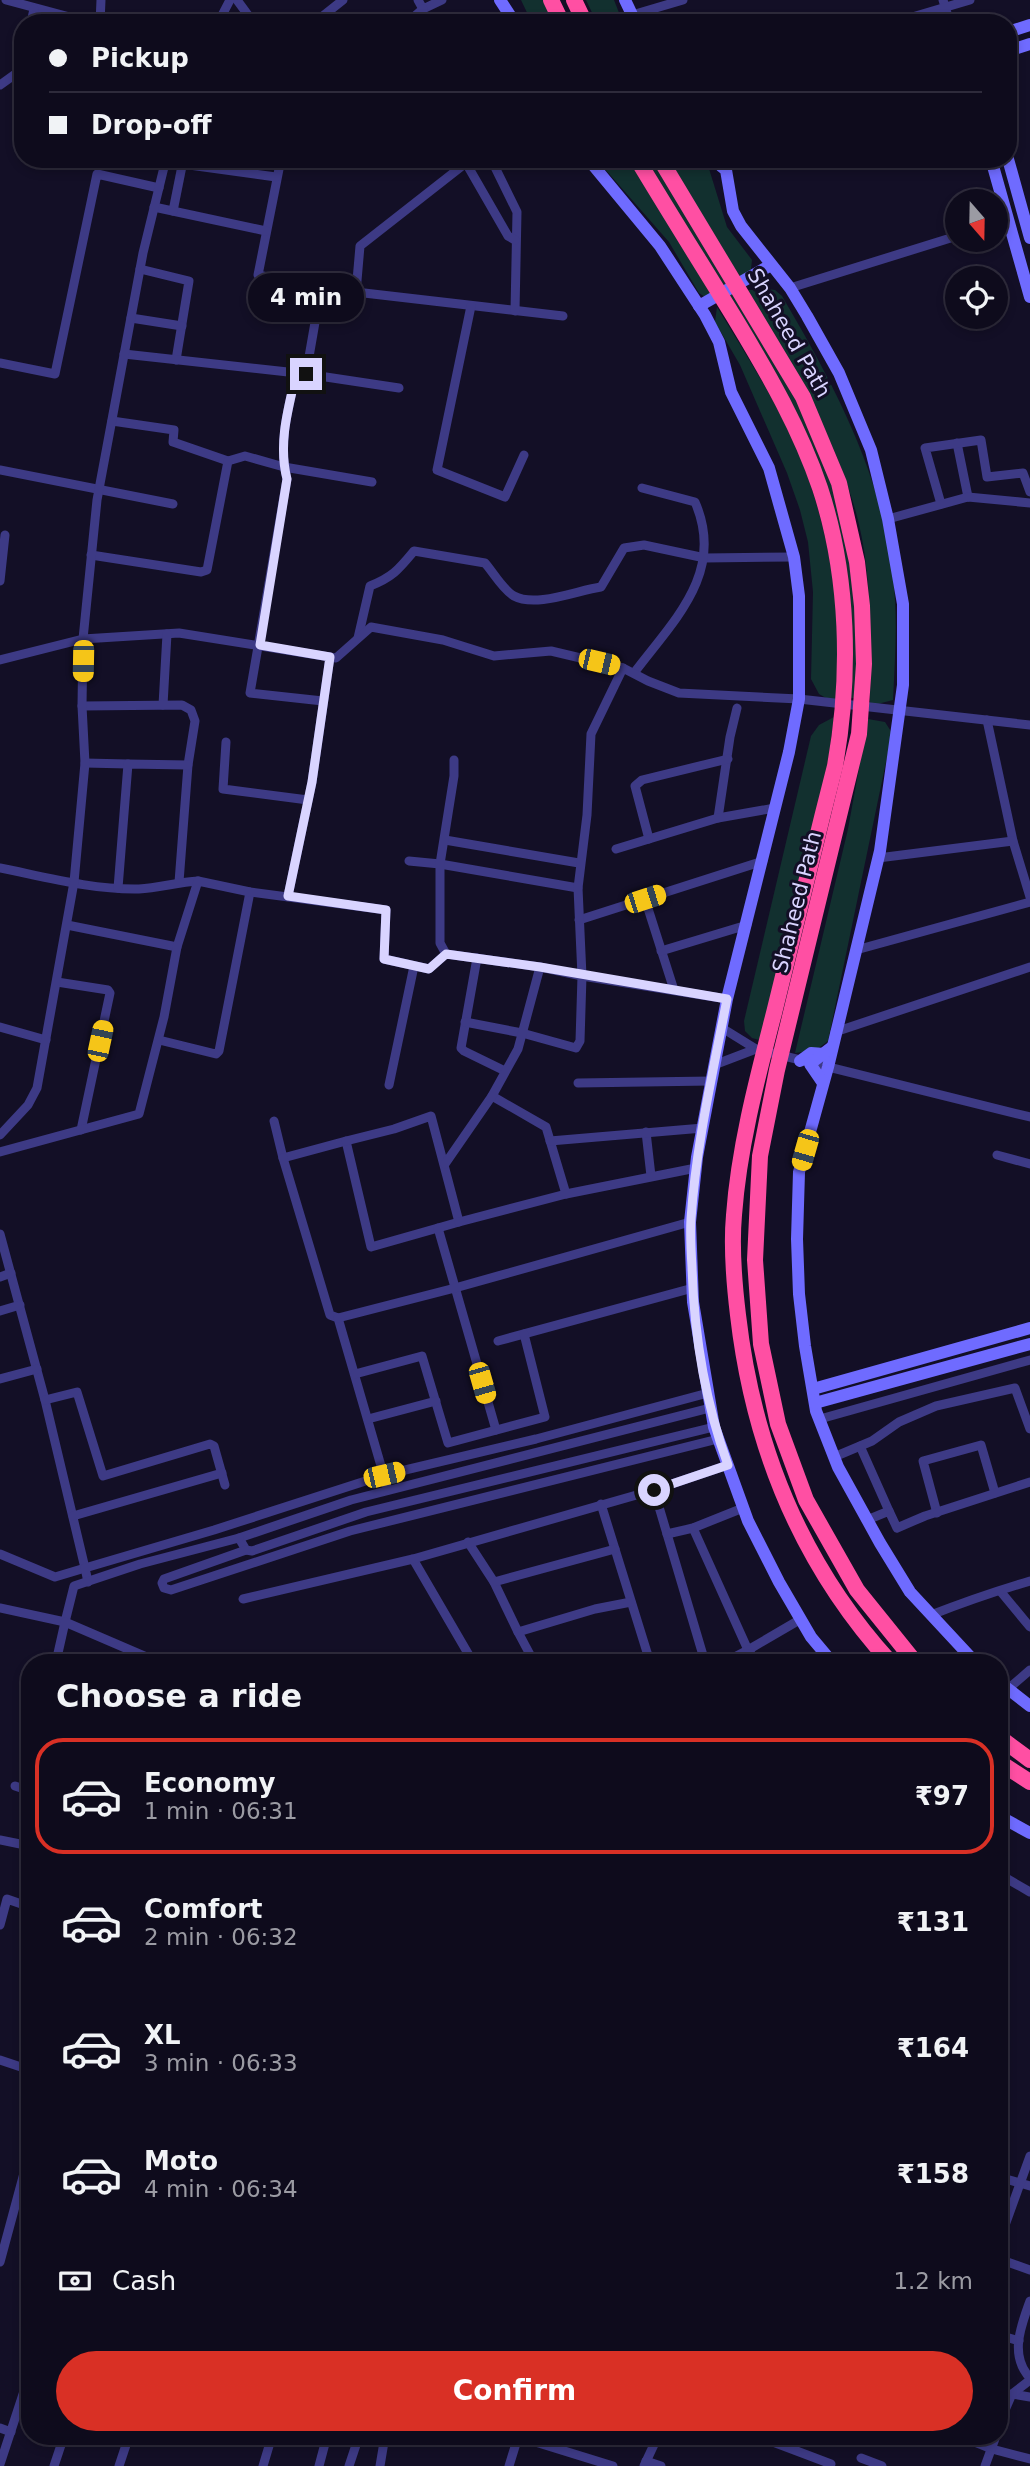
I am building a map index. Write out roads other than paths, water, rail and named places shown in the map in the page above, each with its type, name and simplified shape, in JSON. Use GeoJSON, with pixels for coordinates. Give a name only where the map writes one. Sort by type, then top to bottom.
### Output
{"type":"FeatureCollection","features":[{"type":"Feature","properties":{"kind":"highway","name":"Shaheed Path"},"geometry":{"type":"LineString","coordinates":[[642,168],[785,405],[820,489],[837,564],[845,666],[841,734],[768,1036],[758,1057],[734,1215],[733,1277],[741,1346],[760,1435],[788,1509],[823,1572],[867,1637],[883,1654]]}},
{"type":"Feature","properties":{"kind":"highway","name":"Shaheed Path"},"geometry":{"type":"LineString","coordinates":[[666,168],[803,397],[839,483],[857,562],[862,606],[863,697],[859,734],[777,1070],[760,1156],[755,1261],[761,1343],[778,1424],[806,1500],[857,1590],[909,1654]]}},
{"type":"Feature","properties":{"kind":"highway"},"geometry":{"type":"LineString","coordinates":[[1008,1744],[1030,1760]]}},
{"type":"Feature","properties":{"kind":"highway"},"geometry":{"type":"LineString","coordinates":[[1008,1768],[1030,1782]]}},
{"type":"Feature","properties":{"kind":"street"},"geometry":{"type":"LineString","coordinates":[[6,0],[55,14]]}},
{"type":"Feature","properties":{"kind":"street"},"geometry":{"type":"LineString","coordinates":[[325,14],[343,0]]}},
{"type":"Feature","properties":{"kind":"street"},"geometry":{"type":"LineString","coordinates":[[418,0],[423,9]]}},
{"type":"Feature","properties":{"kind":"street"},"geometry":{"type":"LineString","coordinates":[[417,14],[442,0]]}},
{"type":"Feature","properties":{"kind":"street"},"geometry":{"type":"LineString","coordinates":[[647,14],[682,0]]}},
{"type":"Feature","properties":{"kind":"street"},"geometry":{"type":"LineString","coordinates":[[917,14],[944,4],[970,0]]}},
{"type":"Feature","properties":{"kind":"street"},"geometry":{"type":"LineString","coordinates":[[33,14],[34,9]]}},
{"type":"Feature","properties":{"kind":"street"},"geometry":{"type":"LineString","coordinates":[[0,1135],[28,1105],[37,1088],[67,925],[74,883],[85,763],[83,639],[98,490],[140,269],[164,168]]}},
{"type":"Feature","properties":{"kind":"street"},"geometry":{"type":"LineString","coordinates":[[173,211],[182,168]]}},
{"type":"Feature","properties":{"kind":"street"},"geometry":{"type":"LineString","coordinates":[[239,168],[276,177]]}},
{"type":"Feature","properties":{"kind":"street"},"geometry":{"type":"LineString","coordinates":[[278,168],[258,275],[321,288],[563,316]]}},
{"type":"Feature","properties":{"kind":"street"},"geometry":{"type":"LineString","coordinates":[[356,292],[360,246],[459,168]]}},
{"type":"Feature","properties":{"kind":"street"},"geometry":{"type":"LineString","coordinates":[[472,168],[508,236],[515,240]]}},
{"type":"Feature","properties":{"kind":"street"},"geometry":{"type":"LineString","coordinates":[[495,168],[517,212],[515,311]]}},
{"type":"Feature","properties":{"kind":"street"},"geometry":{"type":"LineString","coordinates":[[595,168],[660,246],[719,342],[731,392],[769,468],[794,557],[799,596],[799,699],[763,860],[727,999],[696,1168],[690,1222],[693,1289],[716,1433],[743,1508],[779,1582],[826,1654]]}},
{"type":"Feature","properties":{"kind":"street"},"geometry":{"type":"LineString","coordinates":[[727,168],[737,218],[790,288],[839,373],[871,450],[888,519],[903,604],[903,685],[878,858],[799,1172],[799,1294],[815,1403],[834,1457],[867,1520],[910,1592],[968,1654]]}},
{"type":"Feature","properties":{"kind":"street"},"geometry":{"type":"LineString","coordinates":[[993,168],[996,189]]}},
{"type":"Feature","properties":{"kind":"street"},"geometry":{"type":"LineString","coordinates":[[1011,168],[1030,238]]}},
{"type":"Feature","properties":{"kind":"street"},"geometry":{"type":"LineString","coordinates":[[0,363],[55,374],[97,174],[159,188]]}},
{"type":"Feature","properties":{"kind":"street"},"geometry":{"type":"LineString","coordinates":[[154,206],[266,231]]}},
{"type":"Feature","properties":{"kind":"street"},"geometry":{"type":"LineString","coordinates":[[1008,239],[1030,297]]}},
{"type":"Feature","properties":{"kind":"street"},"geometry":{"type":"LineString","coordinates":[[790,288],[945,240]]}},
{"type":"Feature","properties":{"kind":"street"},"geometry":{"type":"LineString","coordinates":[[699,306],[771,265]]}},
{"type":"Feature","properties":{"kind":"street"},"geometry":{"type":"LineString","coordinates":[[140,269],[189,281],[176,360]]}},
{"type":"Feature","properties":{"kind":"street"},"geometry":{"type":"LineString","coordinates":[[306,374],[321,288]]}},
{"type":"Feature","properties":{"kind":"street"},"geometry":{"type":"LineString","coordinates":[[471,306],[437,470],[505,497],[524,454]]}},
{"type":"Feature","properties":{"kind":"street"},"geometry":{"type":"LineString","coordinates":[[131,318],[182,326]]}},
{"type":"Feature","properties":{"kind":"street"},"geometry":{"type":"LineString","coordinates":[[124,354],[306,374],[399,388]]}},
{"type":"Feature","properties":{"kind":"street"},"geometry":{"type":"LineString","coordinates":[[296,375],[284,433],[284,467],[287,479],[250,693],[323,701]]}},
{"type":"Feature","properties":{"kind":"street"},"geometry":{"type":"LineString","coordinates":[[112,421],[174,430],[173,442],[228,461],[246,456],[284,467],[372,482]]}},
{"type":"Feature","properties":{"kind":"street"},"geometry":{"type":"LineString","coordinates":[[941,504],[925,448],[957,443],[981,440],[987,477],[1023,473],[1030,492]]}},
{"type":"Feature","properties":{"kind":"street"},"geometry":{"type":"LineString","coordinates":[[957,443],[968,497]]}},
{"type":"Feature","properties":{"kind":"street"},"geometry":{"type":"LineString","coordinates":[[91,555],[201,572],[207,570],[228,461]]}},
{"type":"Feature","properties":{"kind":"street"},"geometry":{"type":"LineString","coordinates":[[0,470],[173,505]]}},
{"type":"Feature","properties":{"kind":"street"},"geometry":{"type":"LineString","coordinates":[[634,673],[690,599],[705,558],[695,502],[642,488]]}},
{"type":"Feature","properties":{"kind":"street"},"geometry":{"type":"LineString","coordinates":[[888,519],[968,497],[1030,503]]}},
{"type":"Feature","properties":{"kind":"street"},"geometry":{"type":"LineString","coordinates":[[0,581],[5,535]]}},
{"type":"Feature","properties":{"kind":"street"},"geometry":{"type":"LineString","coordinates":[[358,638],[370,586],[387,579],[405,564],[414,551],[485,563],[513,596],[525,599],[557,598],[601,587],[624,548],[637,545],[705,558],[794,557]]}},
{"type":"Feature","properties":{"kind":"street"},"geometry":{"type":"LineString","coordinates":[[0,660],[83,639],[179,633],[336,658],[371,627],[443,640],[494,656],[551,651],[623,668],[680,692],[799,699],[1030,724]]}},
{"type":"Feature","properties":{"kind":"street"},"geometry":{"type":"LineString","coordinates":[[163,705],[167,634]]}},
{"type":"Feature","properties":{"kind":"street"},"geometry":{"type":"LineString","coordinates":[[288,896],[308,800],[330,657]]}},
{"type":"Feature","properties":{"kind":"street"},"geometry":{"type":"LineString","coordinates":[[465,1022],[522,1033],[576,1048],[580,1041],[582,976],[578,888],[587,815],[591,734],[623,668]]}},
{"type":"Feature","properties":{"kind":"street"},"geometry":{"type":"LineString","coordinates":[[82,706],[182,705],[191,710],[195,721],[188,765],[179,882]]}},
{"type":"Feature","properties":{"kind":"street"},"geometry":{"type":"LineString","coordinates":[[718,818],[737,708]]}},
{"type":"Feature","properties":{"kind":"street"},"geometry":{"type":"LineString","coordinates":[[987,720],[1013,841],[1030,897]]}},
{"type":"Feature","properties":{"kind":"street"},"geometry":{"type":"LineString","coordinates":[[226,742],[223,789],[308,800]]}},
{"type":"Feature","properties":{"kind":"street"},"geometry":{"type":"LineString","coordinates":[[649,839],[635,786],[642,780],[728,759]]}},
{"type":"Feature","properties":{"kind":"street"},"geometry":{"type":"LineString","coordinates":[[446,954],[440,943],[440,864],[454,776],[454,760]]}},
{"type":"Feature","properties":{"kind":"street"},"geometry":{"type":"LineString","coordinates":[[85,763],[188,765]]}},
{"type":"Feature","properties":{"kind":"street"},"geometry":{"type":"LineString","coordinates":[[118,888],[128,764]]}},
{"type":"Feature","properties":{"kind":"street"},"geometry":{"type":"LineString","coordinates":[[616,849],[718,818],[775,808]]}},
{"type":"Feature","properties":{"kind":"street"},"geometry":{"type":"LineString","coordinates":[[445,840],[579,863]]}},
{"type":"Feature","properties":{"kind":"street"},"geometry":{"type":"LineString","coordinates":[[878,858],[1013,841]]}},
{"type":"Feature","properties":{"kind":"street"},"geometry":{"type":"LineString","coordinates":[[579,920],[763,860]]}},
{"type":"Feature","properties":{"kind":"street"},"geometry":{"type":"LineString","coordinates":[[409,861],[578,888]]}},
{"type":"Feature","properties":{"kind":"street"},"geometry":{"type":"LineString","coordinates":[[0,868],[74,883],[118,888],[141,889],[198,881],[250,892],[386,910],[384,959],[429,969],[446,954],[727,999]]}},
{"type":"Feature","properties":{"kind":"street"},"geometry":{"type":"LineString","coordinates":[[0,1152],[139,1114],[159,1040],[177,947],[198,881]]}},
{"type":"Feature","properties":{"kind":"street"},"geometry":{"type":"LineString","coordinates":[[159,1040],[216,1054],[219,1051],[250,892]]}},
{"type":"Feature","properties":{"kind":"street"},"geometry":{"type":"LineString","coordinates":[[645,899],[674,990]]}},
{"type":"Feature","properties":{"kind":"street"},"geometry":{"type":"LineString","coordinates":[[856,950],[1030,902]]}},
{"type":"Feature","properties":{"kind":"street"},"geometry":{"type":"LineString","coordinates":[[67,925],[177,947]]}},
{"type":"Feature","properties":{"kind":"street"},"geometry":{"type":"LineString","coordinates":[[661,951],[747,925]]}},
{"type":"Feature","properties":{"kind":"street"},"geometry":{"type":"LineString","coordinates":[[477,958],[461,1048],[505,1071]]}},
{"type":"Feature","properties":{"kind":"street"},"geometry":{"type":"LineString","coordinates":[[389,1085],[414,966]]}},
{"type":"Feature","properties":{"kind":"street"},"geometry":{"type":"LineString","coordinates":[[445,1164],[492,1096],[517,1049],[540,967]]}},
{"type":"Feature","properties":{"kind":"street"},"geometry":{"type":"LineString","coordinates":[[835,1032],[1030,967]]}},
{"type":"Feature","properties":{"kind":"street"},"geometry":{"type":"LineString","coordinates":[[57,982],[108,990],[110,993],[81,1130]]}},
{"type":"Feature","properties":{"kind":"street"},"geometry":{"type":"LineString","coordinates":[[0,1027],[46,1040]]}},
{"type":"Feature","properties":{"kind":"street"},"geometry":{"type":"LineString","coordinates":[[722,1028],[758,1057]]}},
{"type":"Feature","properties":{"kind":"street"},"geometry":{"type":"LineString","coordinates":[[714,1065],[758,1057],[805,1063],[828,1056],[1030,1117]]}},
{"type":"Feature","properties":{"kind":"street"},"geometry":{"type":"LineString","coordinates":[[805,1063],[823,1083]]}},
{"type":"Feature","properties":{"kind":"street"},"geometry":{"type":"LineString","coordinates":[[578,1083],[711,1081]]}},
{"type":"Feature","properties":{"kind":"street"},"geometry":{"type":"LineString","coordinates":[[492,1096],[546,1128],[566,1194]]}},
{"type":"Feature","properties":{"kind":"street"},"geometry":{"type":"LineString","coordinates":[[283,1158],[394,1129],[431,1116],[459,1222]]}},
{"type":"Feature","properties":{"kind":"street"},"geometry":{"type":"LineString","coordinates":[[274,1121],[330,1315],[338,1318],[690,1222]]}},
{"type":"Feature","properties":{"kind":"street"},"geometry":{"type":"LineString","coordinates":[[550,1140],[703,1128]]}},
{"type":"Feature","properties":{"kind":"street"},"geometry":{"type":"LineString","coordinates":[[646,1132],[651,1176]]}},
{"type":"Feature","properties":{"kind":"street"},"geometry":{"type":"LineString","coordinates":[[346,1141],[371,1247],[566,1194],[696,1168]]}},
{"type":"Feature","properties":{"kind":"street"},"geometry":{"type":"LineString","coordinates":[[998,1156],[1030,1164]]}},
{"type":"Feature","properties":{"kind":"street"},"geometry":{"type":"LineString","coordinates":[[438,1228],[496,1430]]}},
{"type":"Feature","properties":{"kind":"street"},"geometry":{"type":"LineString","coordinates":[[0,1234],[45,1400],[88,1582]]}},
{"type":"Feature","properties":{"kind":"street"},"geometry":{"type":"LineString","coordinates":[[0,1277],[11,1273]]}},
{"type":"Feature","properties":{"kind":"street"},"geometry":{"type":"LineString","coordinates":[[498,1341],[693,1289]]}},
{"type":"Feature","properties":{"kind":"street"},"geometry":{"type":"LineString","coordinates":[[0,1311],[20,1305]]}},
{"type":"Feature","properties":{"kind":"street"},"geometry":{"type":"LineString","coordinates":[[338,1318],[388,1490]]}},
{"type":"Feature","properties":{"kind":"street"},"geometry":{"type":"LineString","coordinates":[[813,1389],[1030,1328]]}},
{"type":"Feature","properties":{"kind":"street"},"geometry":{"type":"LineString","coordinates":[[355,1374],[422,1356],[448,1443],[545,1417],[524,1334]]}},
{"type":"Feature","properties":{"kind":"street"},"geometry":{"type":"LineString","coordinates":[[815,1403],[1030,1344]]}},
{"type":"Feature","properties":{"kind":"street"},"geometry":{"type":"LineString","coordinates":[[820,1419],[1030,1360]]}},
{"type":"Feature","properties":{"kind":"street"},"geometry":{"type":"LineString","coordinates":[[0,1379],[37,1369]]}},
{"type":"Feature","properties":{"kind":"street"},"geometry":{"type":"LineString","coordinates":[[834,1457],[872,1441],[899,1422],[936,1406],[1015,1388],[1030,1429]]}},
{"type":"Feature","properties":{"kind":"street"},"geometry":{"type":"LineString","coordinates":[[45,1400],[77,1392],[103,1476],[210,1444],[214,1446],[225,1485]]}},
{"type":"Feature","properties":{"kind":"street"},"geometry":{"type":"LineString","coordinates":[[0,1554],[55,1577],[214,1530],[384,1475],[536,1439],[708,1393]]}},
{"type":"Feature","properties":{"kind":"street"},"geometry":{"type":"LineString","coordinates":[[368,1419],[436,1401]]}},
{"type":"Feature","properties":{"kind":"street"},"geometry":{"type":"LineString","coordinates":[[57,1654],[74,1586],[139,1564],[239,1538],[351,1500],[710,1408]]}},
{"type":"Feature","properties":{"kind":"street"},"geometry":{"type":"LineString","coordinates":[[716,1433],[350,1531],[171,1590],[164,1588],[162,1583],[164,1579],[246,1550],[252,1551],[366,1512],[716,1433]]}},
{"type":"Feature","properties":{"kind":"street"},"geometry":{"type":"LineString","coordinates":[[937,1513],[923,1461],[981,1444],[995,1493]]}},
{"type":"Feature","properties":{"kind":"street"},"geometry":{"type":"LineString","coordinates":[[860,1446],[897,1528],[1030,1482]]}},
{"type":"Feature","properties":{"kind":"street"},"geometry":{"type":"LineString","coordinates":[[243,1599],[413,1559],[654,1490],[728,1465]]}},
{"type":"Feature","properties":{"kind":"street"},"geometry":{"type":"LineString","coordinates":[[73,1516],[222,1474]]}},
{"type":"Feature","properties":{"kind":"street"},"geometry":{"type":"LineString","coordinates":[[654,1490],[703,1654]]}},
{"type":"Feature","properties":{"kind":"street"},"geometry":{"type":"LineString","coordinates":[[601,1504],[647,1654]]}},
{"type":"Feature","properties":{"kind":"street"},"geometry":{"type":"LineString","coordinates":[[667,1534],[693,1528],[743,1508]]}},
{"type":"Feature","properties":{"kind":"street"},"geometry":{"type":"LineString","coordinates":[[867,1520],[889,1511]]}},
{"type":"Feature","properties":{"kind":"street"},"geometry":{"type":"LineString","coordinates":[[693,1528],[751,1654]]}},
{"type":"Feature","properties":{"kind":"street"},"geometry":{"type":"LineString","coordinates":[[239,1538],[246,1550]]}},
{"type":"Feature","properties":{"kind":"street"},"geometry":{"type":"LineString","coordinates":[[468,1542],[494,1582],[530,1654]]}},
{"type":"Feature","properties":{"kind":"street"},"geometry":{"type":"LineString","coordinates":[[494,1582],[615,1549]]}},
{"type":"Feature","properties":{"kind":"street"},"geometry":{"type":"LineString","coordinates":[[413,1559],[468,1654]]}},
{"type":"Feature","properties":{"kind":"street"},"geometry":{"type":"LineString","coordinates":[[931,1615],[988,1593],[1000,1592],[1030,1581]]}},
{"type":"Feature","properties":{"kind":"street"},"geometry":{"type":"LineString","coordinates":[[1000,1592],[1030,1627]]}},
{"type":"Feature","properties":{"kind":"street"},"geometry":{"type":"LineString","coordinates":[[518,1632],[595,1609],[631,1602]]}},
{"type":"Feature","properties":{"kind":"street"},"geometry":{"type":"LineString","coordinates":[[0,1608],[65,1622],[139,1654]]}},
{"type":"Feature","properties":{"kind":"street"},"geometry":{"type":"LineString","coordinates":[[740,1654],[801,1619]]}},
{"type":"Feature","properties":{"kind":"street"},"geometry":{"type":"LineString","coordinates":[[128,1654],[129,1650]]}},
{"type":"Feature","properties":{"kind":"street"},"geometry":{"type":"LineString","coordinates":[[1008,1683],[1030,1670]]}},
{"type":"Feature","properties":{"kind":"street"},"geometry":{"type":"LineString","coordinates":[[1008,1688],[1030,1706]]}},
{"type":"Feature","properties":{"kind":"street"},"geometry":{"type":"LineString","coordinates":[[15,1786],[21,1788]]}},
{"type":"Feature","properties":{"kind":"street"},"geometry":{"type":"LineString","coordinates":[[1008,1821],[1030,1833]]}},
{"type":"Feature","properties":{"kind":"street"},"geometry":{"type":"LineString","coordinates":[[0,1840],[21,1844]]}},
{"type":"Feature","properties":{"kind":"street"},"geometry":{"type":"LineString","coordinates":[[1008,1881],[1030,1892]]}},
{"type":"Feature","properties":{"kind":"street"},"geometry":{"type":"LineString","coordinates":[[0,1925],[4,1899],[21,1904]]}},
{"type":"Feature","properties":{"kind":"street"},"geometry":{"type":"LineString","coordinates":[[0,2060],[21,2067]]}},
{"type":"Feature","properties":{"kind":"street"},"geometry":{"type":"LineString","coordinates":[[1008,2222],[1025,2185],[1030,2156]]}},
{"type":"Feature","properties":{"kind":"street"},"geometry":{"type":"LineString","coordinates":[[1008,2180],[1025,2185]]}},
{"type":"Feature","properties":{"kind":"street"},"geometry":{"type":"LineString","coordinates":[[0,2262],[21,2184]]}},
{"type":"Feature","properties":{"kind":"street"},"geometry":{"type":"LineString","coordinates":[[1008,2262],[1030,2270]]}},
{"type":"Feature","properties":{"kind":"street"},"geometry":{"type":"LineString","coordinates":[[1008,2403],[1012,2394],[1030,2379],[1018,2353],[1018,2341],[1030,2301]]}},
{"type":"Feature","properties":{"kind":"street"},"geometry":{"type":"LineString","coordinates":[[1008,2338],[1018,2341]]}},
{"type":"Feature","properties":{"kind":"street"},"geometry":{"type":"LineString","coordinates":[[1012,2394],[1030,2397]]}},
{"type":"Feature","properties":{"kind":"street"},"geometry":{"type":"LineString","coordinates":[[0,2465],[21,2401]]}},
{"type":"Feature","properties":{"kind":"street"},"geometry":{"type":"LineString","coordinates":[[0,2428],[11,2432]]}},
{"type":"Feature","properties":{"kind":"street"},"geometry":{"type":"LineString","coordinates":[[54,2466],[61,2445]]}},
{"type":"Feature","properties":{"kind":"street"},"geometry":{"type":"LineString","coordinates":[[119,2466],[126,2445]]}},
{"type":"Feature","properties":{"kind":"street"},"geometry":{"type":"LineString","coordinates":[[263,2466],[269,2445]]}},
{"type":"Feature","properties":{"kind":"street"},"geometry":{"type":"LineString","coordinates":[[319,2466],[325,2445]]}},
{"type":"Feature","properties":{"kind":"street"},"geometry":{"type":"LineString","coordinates":[[349,2466],[356,2445]]}},
{"type":"Feature","properties":{"kind":"street"},"geometry":{"type":"LineString","coordinates":[[380,2466],[383,2445]]}},
{"type":"Feature","properties":{"kind":"street"},"geometry":{"type":"LineString","coordinates":[[509,2466],[515,2445]]}},
{"type":"Feature","properties":{"kind":"street"},"geometry":{"type":"LineString","coordinates":[[546,2445],[613,2466]]}},
{"type":"Feature","properties":{"kind":"street"},"geometry":{"type":"LineString","coordinates":[[654,2445],[645,2463],[662,2466]]}},
{"type":"Feature","properties":{"kind":"street"},"geometry":{"type":"LineString","coordinates":[[781,2445],[831,2464],[830,2466]]}},
{"type":"Feature","properties":{"kind":"street"},"geometry":{"type":"LineString","coordinates":[[982,2445],[1030,2459]]}},
{"type":"Feature","properties":{"kind":"street"},"geometry":{"type":"LineString","coordinates":[[985,2466],[993,2445]]}},
{"type":"Feature","properties":{"kind":"street"},"geometry":{"type":"LineString","coordinates":[[862,2458],[882,2466]]}}]}
